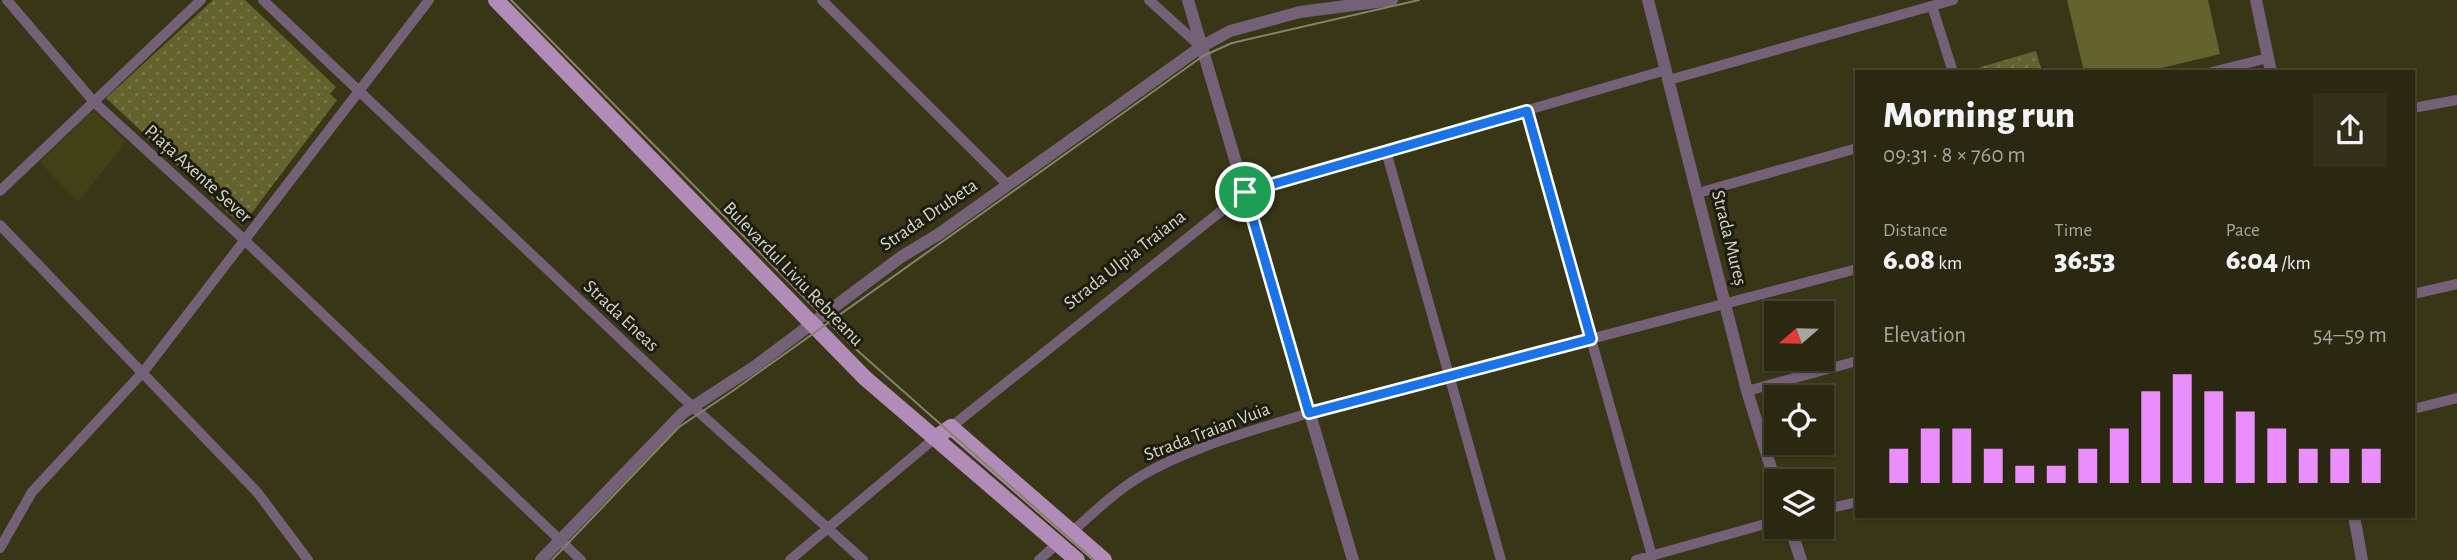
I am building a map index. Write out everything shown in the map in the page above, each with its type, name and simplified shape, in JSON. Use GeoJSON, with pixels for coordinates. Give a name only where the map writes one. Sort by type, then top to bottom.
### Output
{"type":"FeatureCollection","features":[{"type":"Feature","properties":{"kind":"main road","name":"Bulevardul Liviu Rebreanu"},"geometry":{"type":"LineString","coordinates":[[496,0],[865,378],[1077,560]]}},
{"type":"Feature","properties":{"kind":"main road","name":"Strada Ulpia Traiana"},"geometry":{"type":"LineString","coordinates":[[935,438],[951,427]]}},
{"type":"Feature","properties":{"kind":"main road"},"geometry":{"type":"LineString","coordinates":[[951,427],[1104,560]]}},
{"type":"Feature","properties":{"kind":"street","name":"Piața Axente Sever"},"geometry":{"type":"LineString","coordinates":[[7,0],[94,102],[244,240],[429,0]]}},
{"type":"Feature","properties":{"kind":"street"},"geometry":{"type":"LineString","coordinates":[[0,191],[201,0]]}},
{"type":"Feature","properties":{"kind":"street"},"geometry":{"type":"LineString","coordinates":[[262,0],[359,92]]}},
{"type":"Feature","properties":{"kind":"street"},"geometry":{"type":"LineString","coordinates":[[822,0],[1008,185]]}},
{"type":"Feature","properties":{"kind":"street"},"geometry":{"type":"LineString","coordinates":[[1149,0],[1200,47]]}},
{"type":"Feature","properties":{"kind":"street"},"geometry":{"type":"LineString","coordinates":[[1188,0],[1353,560]]}},
{"type":"Feature","properties":{"kind":"street","name":"Strada Drubeta"},"geometry":{"type":"LineString","coordinates":[[541,560],[683,413],[754,367],[901,257],[1008,185],[1200,47],[1230,31],[1300,12],[1336,4],[1392,0]]}},
{"type":"Feature","properties":{"kind":"street","name":"Strada Mureș"},"geometry":{"type":"LineString","coordinates":[[1648,0],[1746,391],[1771,469]]}},
{"type":"Feature","properties":{"kind":"street","name":"Strada Ulpia Traiana"},"geometry":{"type":"LineString","coordinates":[[951,427],[1245,192],[1527,111],[1953,0]]}},
{"type":"Feature","properties":{"kind":"street"},"geometry":{"type":"LineString","coordinates":[[2228,70],[2269,65],[2256,0]]}},
{"type":"Feature","properties":{"kind":"street"},"geometry":{"type":"LineString","coordinates":[[1932,6],[1952,70]]}},
{"type":"Feature","properties":{"kind":"street","name":"Strada Eneas"},"geometry":{"type":"LineString","coordinates":[[359,92],[693,407],[863,560]]}},
{"type":"Feature","properties":{"kind":"street"},"geometry":{"type":"LineString","coordinates":[[2415,108],[2457,100]]}},
{"type":"Feature","properties":{"kind":"street"},"geometry":{"type":"LineString","coordinates":[[1527,111],[1652,556]]}},
{"type":"Feature","properties":{"kind":"street"},"geometry":{"type":"LineString","coordinates":[[1698,193],[1855,149]]}},
{"type":"Feature","properties":{"kind":"street"},"geometry":{"type":"LineString","coordinates":[[1386,151],[1501,560]]}},
{"type":"Feature","properties":{"kind":"street"},"geometry":{"type":"LineString","coordinates":[[0,225],[144,371],[257,492],[308,560]]}},
{"type":"Feature","properties":{"kind":"street"},"geometry":{"type":"LineString","coordinates":[[0,548],[3,534],[32,492],[61,457],[144,371],[244,240],[581,560]]}},
{"type":"Feature","properties":{"kind":"street","name":"Strada Traian Vuia"},"geometry":{"type":"LineString","coordinates":[[1073,531],[1104,503],[1140,477],[1236,436],[1309,413],[1855,270]]}},
{"type":"Feature","properties":{"kind":"street"},"geometry":{"type":"LineString","coordinates":[[2415,293],[2457,284]]}},
{"type":"Feature","properties":{"kind":"street"},"geometry":{"type":"LineString","coordinates":[[1746,391],[1855,362]]}},
{"type":"Feature","properties":{"kind":"street"},"geometry":{"type":"LineString","coordinates":[[2415,408],[2457,398]]}},
{"type":"Feature","properties":{"kind":"street","name":"Strada Ulpia Traiana"},"geometry":{"type":"LineString","coordinates":[[790,560],[935,438]]}},
{"type":"Feature","properties":{"kind":"street"},"geometry":{"type":"LineString","coordinates":[[1834,507],[1855,502]]}},
{"type":"Feature","properties":{"kind":"street"},"geometry":{"type":"LineString","coordinates":[[2354,518],[2361,560]]}},
{"type":"Feature","properties":{"kind":"street"},"geometry":{"type":"LineString","coordinates":[[1636,560],[1764,524]]}},
{"type":"Feature","properties":{"kind":"street"},"geometry":{"type":"LineString","coordinates":[[1794,539],[1801,560]]}},
{"type":"Feature","properties":{"kind":"street"},"geometry":{"type":"LineString","coordinates":[[1038,560],[1058,543]]}},
{"type":"Feature","properties":{"kind":"shaded area"},"geometry":{"type":"Polygon","coordinates":[[[213,0],[245,0],[336,87],[330,94],[337,100],[242,226],[106,98],[213,0]]]}},
{"type":"Feature","properties":{"kind":"shaded area"},"geometry":{"type":"Polygon","coordinates":[[[2067,0],[2208,0],[2220,54],[2153,70],[2084,70],[2067,0]]]}},
{"type":"Feature","properties":{"kind":"shaded area"},"geometry":{"type":"Polygon","coordinates":[[[2036,51],[2041,70],[1971,70],[2036,51]]]}},
{"type":"Feature","properties":{"kind":"shaded area"},"geometry":{"type":"Polygon","coordinates":[[[90,113],[96,113],[126,142],[78,202],[40,162],[90,113]]]}},
{"type":"Feature","properties":{"kind":"tram line"},"geometry":{"type":"LineString","coordinates":[[511,0],[850,344],[1094,560]]}},
{"type":"Feature","properties":{"kind":"tram line"},"geometry":{"type":"LineString","coordinates":[[552,560],[679,427],[1203,56],[1232,43],[1419,0]]}},
{"type":"Feature","properties":{"kind":"route"},"geometry":{"type":"LineString","coordinates":[[1527,111],[1591,339],[1309,413],[1245,192],[1527,111]]}}]}
